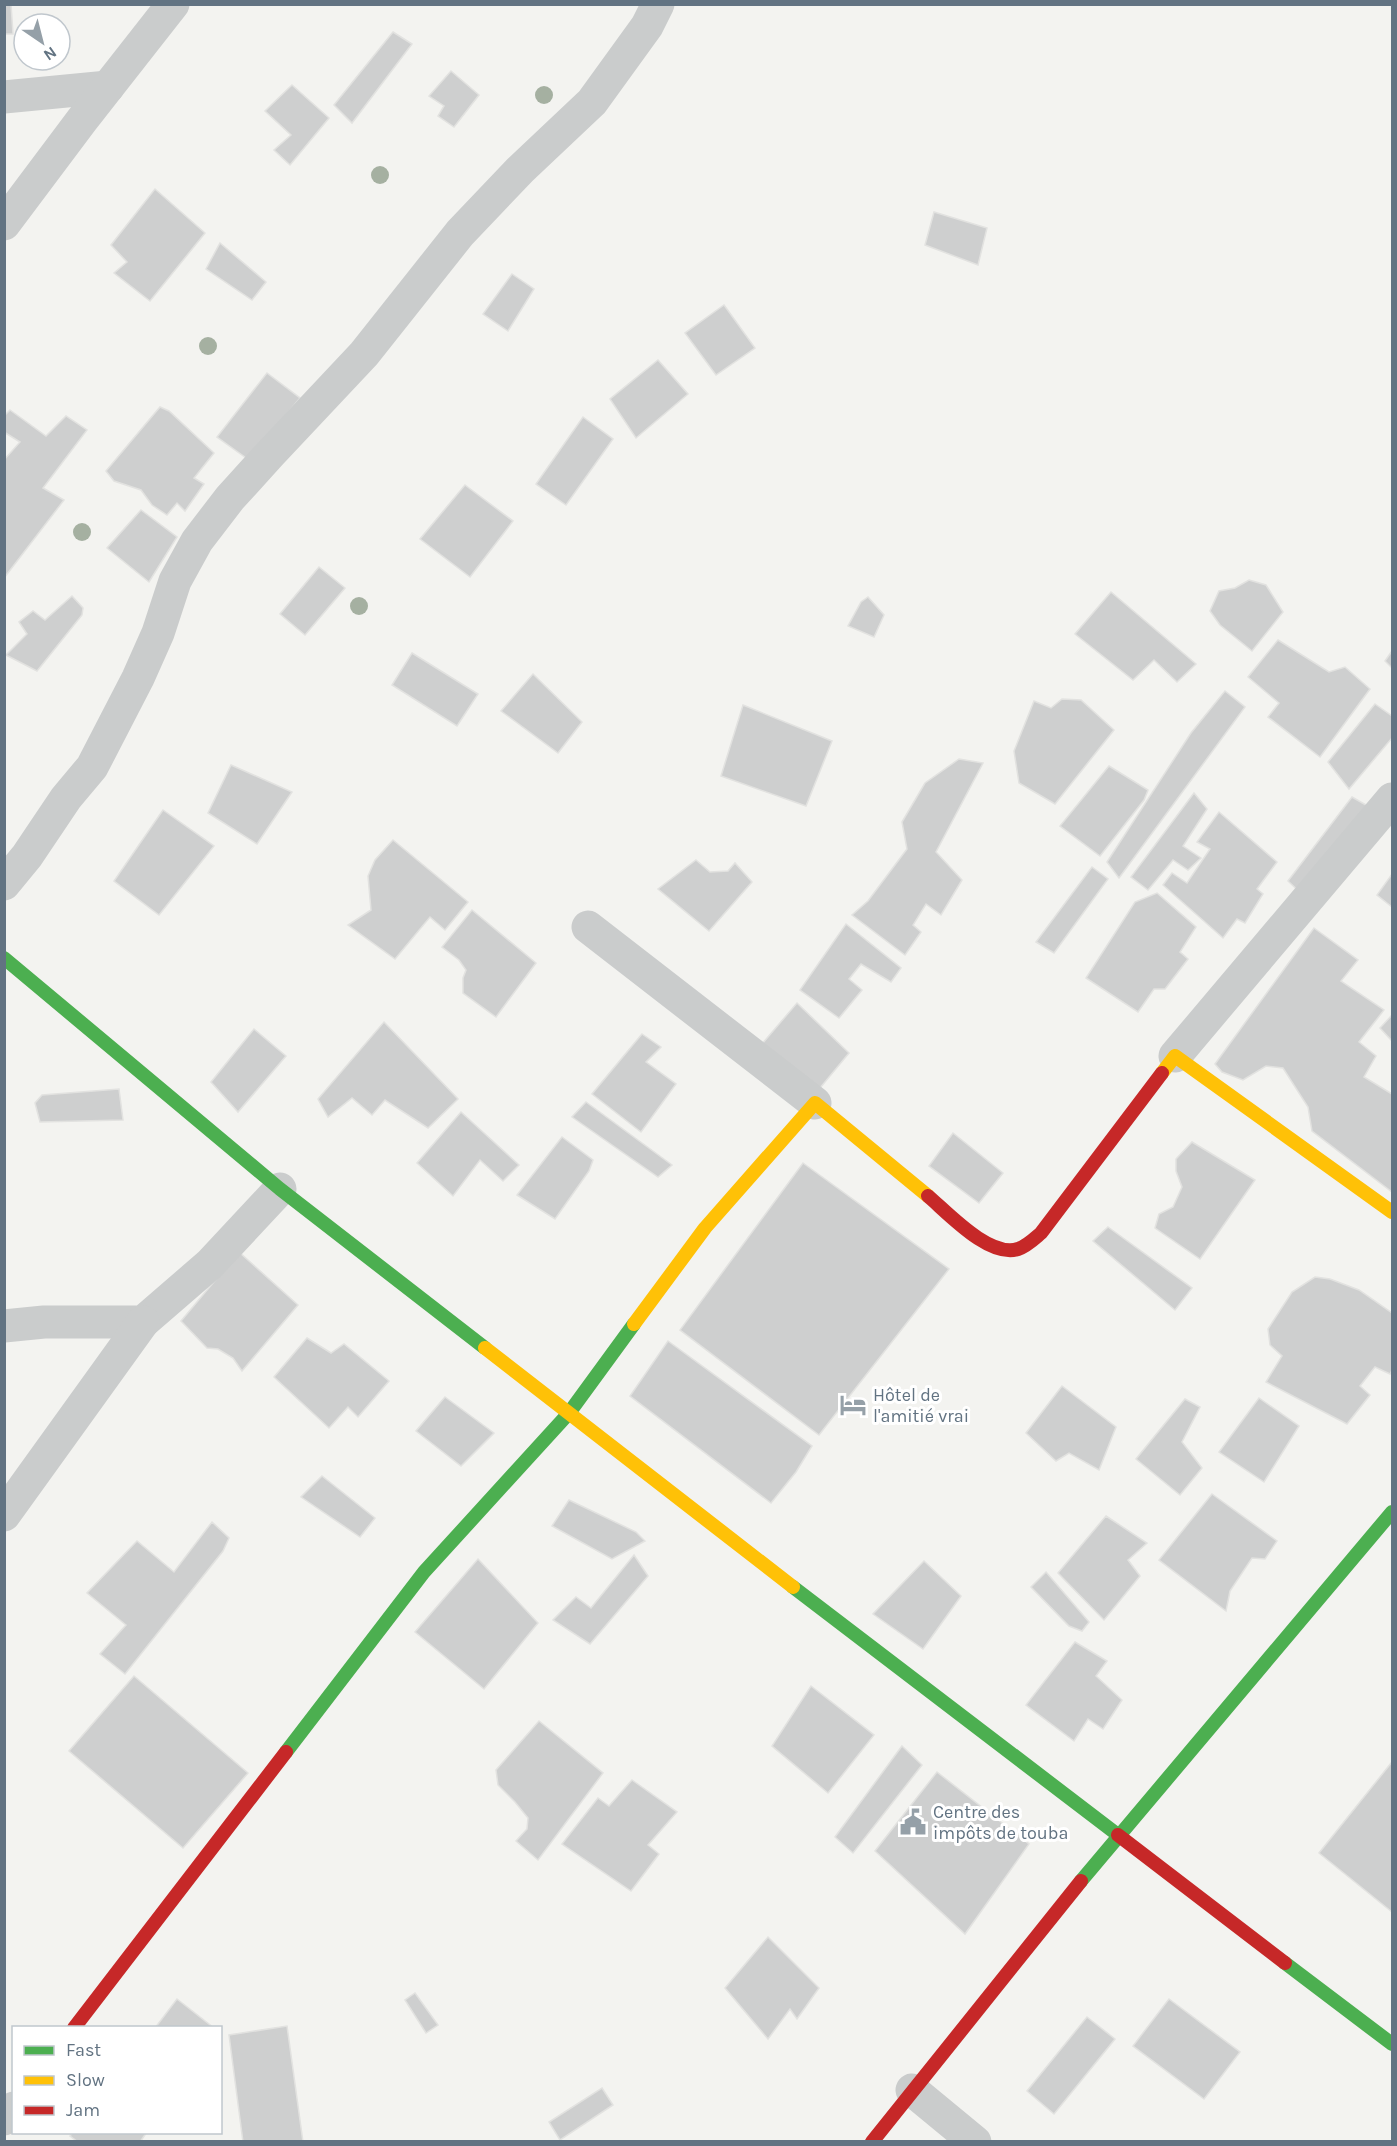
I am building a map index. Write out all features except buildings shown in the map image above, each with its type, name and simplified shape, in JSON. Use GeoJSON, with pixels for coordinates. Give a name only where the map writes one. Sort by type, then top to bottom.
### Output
{"type":"FeatureCollection","features":[{"type":"Feature","properties":{"kind":"street"},"geometry":{"type":"LineString","coordinates":[[4,224],[173,4]]}},
{"type":"Feature","properties":{"kind":"street"},"geometry":{"type":"LineString","coordinates":[[4,884],[97,758],[138,678],[158,633],[175,581],[197,541],[230,498],[262,462],[364,354],[460,233],[520,170],[592,102],[647,26],[658,4]]}},
{"type":"Feature","properties":{"kind":"street"},"geometry":{"type":"LineString","coordinates":[[4,97],[108,87]]}},
{"type":"Feature","properties":{"kind":"street"},"geometry":{"type":"LineString","coordinates":[[588,927],[815,1103],[985,1244],[1008,1252],[1023,1248],[1041,1233],[1175,1056],[1392,799]]}},
{"type":"Feature","properties":{"kind":"street"},"geometry":{"type":"LineString","coordinates":[[4,958],[280,1189],[845,1626],[1392,2044]]}},
{"type":"Feature","properties":{"kind":"street"},"geometry":{"type":"LineString","coordinates":[[1175,1056],[1392,1212]]}},
{"type":"Feature","properties":{"kind":"street"},"geometry":{"type":"LineString","coordinates":[[76,2026],[424,1572],[569,1413],[705,1228],[815,1103]]}},
{"type":"Feature","properties":{"kind":"street"},"geometry":{"type":"LineString","coordinates":[[4,1515],[143,1322],[210,1264],[280,1189]]}},
{"type":"Feature","properties":{"kind":"street"},"geometry":{"type":"LineString","coordinates":[[4,1326],[44,1322],[143,1322]]}},
{"type":"Feature","properties":{"kind":"street"},"geometry":{"type":"LineString","coordinates":[[872,2142],[1119,1834],[1392,1512]]}},
{"type":"Feature","properties":{"kind":"street"},"geometry":{"type":"LineString","coordinates":[[912,2090],[975,2142]]}},
{"type":"Feature","properties":{"kind":"traffic: fast"},"geometry":{"type":"LineString","coordinates":[[4,958],[280,1189],[485,1348]]}},
{"type":"Feature","properties":{"kind":"traffic: fast"},"geometry":{"type":"LineString","coordinates":[[286,1752],[424,1572],[569,1413],[634,1324]]}},
{"type":"Feature","properties":{"kind":"traffic: fast"},"geometry":{"type":"LineString","coordinates":[[1081,1881],[1392,1512]]}},
{"type":"Feature","properties":{"kind":"traffic: fast"},"geometry":{"type":"LineString","coordinates":[[793,1587],[1118,1835]]}},
{"type":"Feature","properties":{"kind":"traffic: fast"},"geometry":{"type":"LineString","coordinates":[[1285,1963],[1392,2044]]}},
{"type":"Feature","properties":{"kind":"traffic: slow"},"geometry":{"type":"LineString","coordinates":[[1162,1073],[1175,1056],[1392,1212]]}},
{"type":"Feature","properties":{"kind":"traffic: slow"},"geometry":{"type":"LineString","coordinates":[[634,1324],[705,1228],[815,1103],[928,1196]]}},
{"type":"Feature","properties":{"kind":"traffic: slow"},"geometry":{"type":"LineString","coordinates":[[485,1348],[793,1587]]}},
{"type":"Feature","properties":{"kind":"traffic: jam"},"geometry":{"type":"LineString","coordinates":[[928,1196],[982,1241],[1007,1250],[1024,1246],[1041,1233],[1162,1073]]}},
{"type":"Feature","properties":{"kind":"traffic: jam"},"geometry":{"type":"LineString","coordinates":[[76,2026],[286,1752]]}},
{"type":"Feature","properties":{"kind":"traffic: jam"},"geometry":{"type":"LineString","coordinates":[[1118,1835],[1285,1963]]}},
{"type":"Feature","properties":{"kind":"traffic: jam"},"geometry":{"type":"LineString","coordinates":[[872,2142],[1081,1881]]}},
{"type":"Feature","properties":{"kind":"place","name":"Hôtel de l'amitié vrai"},"geometry":{"type":"Point","coordinates":[853,1405]}},
{"type":"Feature","properties":{"kind":"place","name":"Centre des impôts de touba"},"geometry":{"type":"Point","coordinates":[913,1822]}}]}
